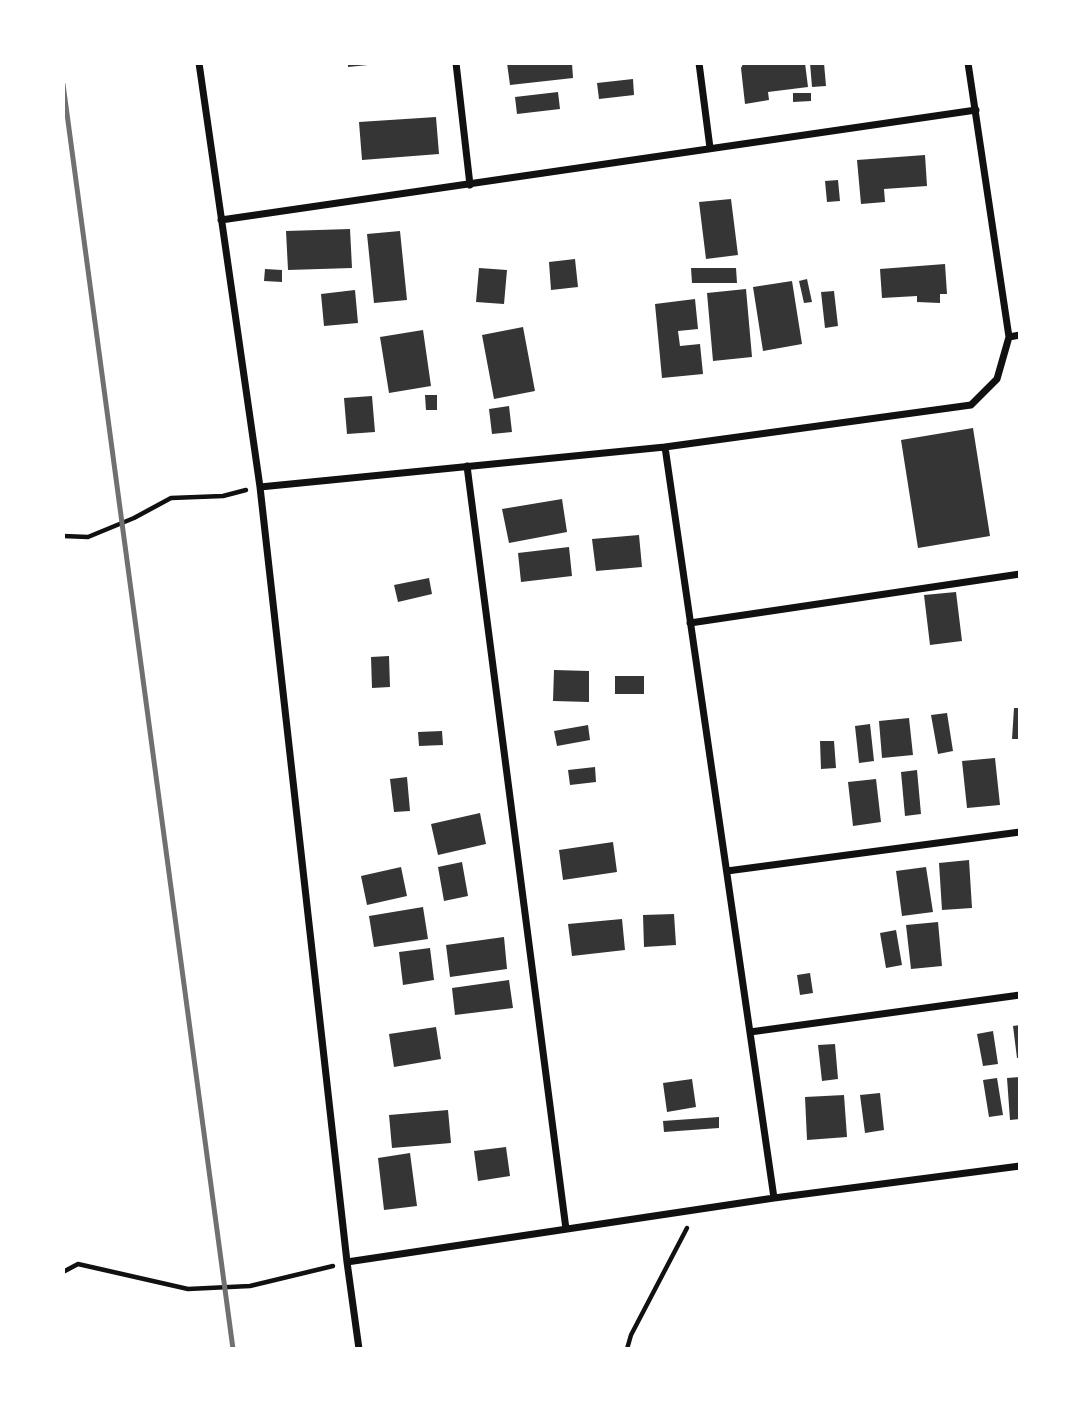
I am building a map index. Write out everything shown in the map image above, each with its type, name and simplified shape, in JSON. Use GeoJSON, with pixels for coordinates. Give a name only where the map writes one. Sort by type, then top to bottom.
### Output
{"type":"FeatureCollection","features":[{"type":"Feature","properties":{"kind":"street"},"geometry":{"type":"LineString","coordinates":[[199,63],[260,487],[359,1349]]}},
{"type":"Feature","properties":{"kind":"street"},"geometry":{"type":"LineString","coordinates":[[456,63],[470,185]]}},
{"type":"Feature","properties":{"kind":"street"},"geometry":{"type":"LineString","coordinates":[[699,63],[710,148]]}},
{"type":"Feature","properties":{"kind":"street"},"geometry":{"type":"LineString","coordinates":[[260,487],[665,447],[971,405],[997,379],[1009,337],[968,63]]}},
{"type":"Feature","properties":{"kind":"street"},"geometry":{"type":"LineString","coordinates":[[221,220],[976,110]]}},
{"type":"Feature","properties":{"kind":"street"},"geometry":{"type":"LineString","coordinates":[[1009,337],[1020,335]]}},
{"type":"Feature","properties":{"kind":"street"},"geometry":{"type":"LineString","coordinates":[[665,447],[774,1198]]}},
{"type":"Feature","properties":{"kind":"street"},"geometry":{"type":"LineString","coordinates":[[467,467],[565,1229]]}},
{"type":"Feature","properties":{"kind":"street"},"geometry":{"type":"LineString","coordinates":[[690,623],[1020,574]]}},
{"type":"Feature","properties":{"kind":"street"},"geometry":{"type":"LineString","coordinates":[[727,871],[1020,832]]}},
{"type":"Feature","properties":{"kind":"street"},"geometry":{"type":"LineString","coordinates":[[750,1032],[1020,995]]}},
{"type":"Feature","properties":{"kind":"street"},"geometry":{"type":"LineString","coordinates":[[347,1262],[774,1198],[1020,1166]]}},
{"type":"Feature","properties":{"kind":"path"},"geometry":{"type":"LineString","coordinates":[[63,536],[88,537],[134,518],[171,498],[223,496],[260,487]]}},
{"type":"Feature","properties":{"kind":"path"},"geometry":{"type":"LineString","coordinates":[[627,1349],[631,1335],[697,1209]]}},
{"type":"Feature","properties":{"kind":"path"},"geometry":{"type":"LineString","coordinates":[[63,1272],[78,1264],[188,1289],[225,1289],[250,1286],[347,1262]]}},
{"type":"Feature","properties":{"kind":"building"},"geometry":{"type":"Polygon","coordinates":[[[348,63],[368,63],[368,65],[348,67],[348,63]]]}},
{"type":"Feature","properties":{"kind":"building"},"geometry":{"type":"Polygon","coordinates":[[[507,63],[572,63],[573,78],[510,85],[507,63]]]}},
{"type":"Feature","properties":{"kind":"building"},"geometry":{"type":"Polygon","coordinates":[[[805,63],[808,87],[768,92],[769,100],[745,104],[741,68],[743,64],[805,63]]]}},
{"type":"Feature","properties":{"kind":"building"},"geometry":{"type":"Polygon","coordinates":[[[810,63],[824,63],[826,86],[812,87],[810,63]]]}},
{"type":"Feature","properties":{"kind":"building"},"geometry":{"type":"Polygon","coordinates":[[[633,79],[634,95],[599,99],[597,83],[633,79]]]}},
{"type":"Feature","properties":{"kind":"building"},"geometry":{"type":"Polygon","coordinates":[[[558,92],[560,109],[517,114],[515,97],[558,92]]]}},
{"type":"Feature","properties":{"kind":"building"},"geometry":{"type":"Polygon","coordinates":[[[793,93],[811,93],[811,101],[793,102],[793,93]]]}},
{"type":"Feature","properties":{"kind":"building"},"geometry":{"type":"Polygon","coordinates":[[[436,117],[439,154],[362,160],[359,122],[436,117]]]}},
{"type":"Feature","properties":{"kind":"building"},"geometry":{"type":"Polygon","coordinates":[[[925,155],[927,186],[884,189],[885,202],[861,204],[857,160],[925,155]]]}},
{"type":"Feature","properties":{"kind":"building"},"geometry":{"type":"Polygon","coordinates":[[[838,180],[840,201],[827,202],[825,181],[838,180]]]}},
{"type":"Feature","properties":{"kind":"building"},"geometry":{"type":"Polygon","coordinates":[[[731,199],[738,255],[706,259],[699,202],[731,199]]]}},
{"type":"Feature","properties":{"kind":"building"},"geometry":{"type":"Polygon","coordinates":[[[350,229],[352,268],[288,270],[286,231],[350,229]]]}},
{"type":"Feature","properties":{"kind":"building"},"geometry":{"type":"Polygon","coordinates":[[[400,231],[407,300],[374,303],[367,234],[400,231]]]}},
{"type":"Feature","properties":{"kind":"building"},"geometry":{"type":"Polygon","coordinates":[[[575,259],[578,287],[551,290],[549,262],[575,259]]]}},
{"type":"Feature","properties":{"kind":"building"},"geometry":{"type":"Polygon","coordinates":[[[945,264],[947,294],[940,294],[940,303],[917,302],[917,296],[882,298],[880,269],[945,264]]]}},
{"type":"Feature","properties":{"kind":"building"},"geometry":{"type":"Polygon","coordinates":[[[479,268],[507,270],[504,304],[476,302],[479,268]]]}},
{"type":"Feature","properties":{"kind":"building"},"geometry":{"type":"Polygon","coordinates":[[[691,268],[736,268],[737,283],[692,283],[691,268]]]}},
{"type":"Feature","properties":{"kind":"building"},"geometry":{"type":"Polygon","coordinates":[[[265,269],[282,270],[282,282],[264,281],[265,269]]]}},
{"type":"Feature","properties":{"kind":"building"},"geometry":{"type":"Polygon","coordinates":[[[807,279],[812,302],[804,303],[799,281],[807,279]]]}},
{"type":"Feature","properties":{"kind":"building"},"geometry":{"type":"Polygon","coordinates":[[[792,281],[802,344],[763,351],[753,287],[792,281]]]}},
{"type":"Feature","properties":{"kind":"building"},"geometry":{"type":"Polygon","coordinates":[[[746,289],[752,357],[713,361],[707,293],[746,289]]]}},
{"type":"Feature","properties":{"kind":"building"},"geometry":{"type":"Polygon","coordinates":[[[355,290],[358,323],[324,326],[321,294],[355,290]]]}},
{"type":"Feature","properties":{"kind":"building"},"geometry":{"type":"Polygon","coordinates":[[[834,291],[838,326],[825,328],[821,292],[834,291]]]}},
{"type":"Feature","properties":{"kind":"building"},"geometry":{"type":"Polygon","coordinates":[[[695,299],[698,329],[678,331],[680,346],[700,344],[703,374],[662,378],[655,304],[695,299]]]}},
{"type":"Feature","properties":{"kind":"building"},"geometry":{"type":"Polygon","coordinates":[[[523,327],[535,391],[494,399],[482,335],[523,327]]]}},
{"type":"Feature","properties":{"kind":"building"},"geometry":{"type":"Polygon","coordinates":[[[423,330],[431,386],[389,393],[380,337],[423,330]]]}},
{"type":"Feature","properties":{"kind":"building"},"geometry":{"type":"Polygon","coordinates":[[[425,395],[437,395],[437,410],[426,410],[425,395]]]}},
{"type":"Feature","properties":{"kind":"building"},"geometry":{"type":"Polygon","coordinates":[[[372,396],[375,432],[347,434],[344,398],[372,396]]]}},
{"type":"Feature","properties":{"kind":"building"},"geometry":{"type":"Polygon","coordinates":[[[509,406],[512,432],[492,434],[489,409],[509,406]]]}},
{"type":"Feature","properties":{"kind":"building"},"geometry":{"type":"Polygon","coordinates":[[[973,428],[990,536],[918,548],[901,440],[973,428]]]}},
{"type":"Feature","properties":{"kind":"building"},"geometry":{"type":"Polygon","coordinates":[[[562,499],[567,532],[509,543],[502,509],[562,499]]]}},
{"type":"Feature","properties":{"kind":"building"},"geometry":{"type":"Polygon","coordinates":[[[639,535],[642,567],[596,571],[592,539],[639,535]]]}},
{"type":"Feature","properties":{"kind":"building"},"geometry":{"type":"Polygon","coordinates":[[[569,547],[572,576],[521,582],[518,553],[569,547]]]}},
{"type":"Feature","properties":{"kind":"building"},"geometry":{"type":"Polygon","coordinates":[[[429,578],[432,594],[398,602],[394,585],[429,578]]]}},
{"type":"Feature","properties":{"kind":"building"},"geometry":{"type":"Polygon","coordinates":[[[956,592],[962,641],[930,645],[924,595],[956,592]]]}},
{"type":"Feature","properties":{"kind":"building"},"geometry":{"type":"Polygon","coordinates":[[[389,656],[390,687],[372,688],[371,657],[389,656]]]}},
{"type":"Feature","properties":{"kind":"building"},"geometry":{"type":"Polygon","coordinates":[[[554,670],[589,671],[589,702],[553,701],[554,670]]]}},
{"type":"Feature","properties":{"kind":"building"},"geometry":{"type":"Polygon","coordinates":[[[615,676],[644,676],[644,694],[615,694],[615,676]]]}},
{"type":"Feature","properties":{"kind":"building"},"geometry":{"type":"Polygon","coordinates":[[[1014,708],[1020,708],[1020,739],[1012,739],[1014,708]]]}},
{"type":"Feature","properties":{"kind":"building"},"geometry":{"type":"Polygon","coordinates":[[[947,713],[953,751],[938,754],[931,715],[947,713]]]}},
{"type":"Feature","properties":{"kind":"building"},"geometry":{"type":"Polygon","coordinates":[[[909,718],[913,755],[882,758],[879,721],[909,718]]]}},
{"type":"Feature","properties":{"kind":"building"},"geometry":{"type":"Polygon","coordinates":[[[870,724],[874,761],[859,763],[855,726],[870,724]]]}},
{"type":"Feature","properties":{"kind":"building"},"geometry":{"type":"Polygon","coordinates":[[[588,725],[590,740],[557,746],[554,731],[588,725]]]}},
{"type":"Feature","properties":{"kind":"building"},"geometry":{"type":"Polygon","coordinates":[[[442,731],[443,745],[419,746],[418,732],[442,731]]]}},
{"type":"Feature","properties":{"kind":"building"},"geometry":{"type":"Polygon","coordinates":[[[820,741],[834,741],[836,768],[821,769],[820,741]]]}},
{"type":"Feature","properties":{"kind":"building"},"geometry":{"type":"Polygon","coordinates":[[[995,758],[1000,805],[967,808],[962,761],[995,758]]]}},
{"type":"Feature","properties":{"kind":"building"},"geometry":{"type":"Polygon","coordinates":[[[595,767],[596,782],[570,785],[568,770],[595,767]]]}},
{"type":"Feature","properties":{"kind":"building"},"geometry":{"type":"Polygon","coordinates":[[[917,770],[921,814],[905,816],[901,772],[917,770]]]}},
{"type":"Feature","properties":{"kind":"building"},"geometry":{"type":"Polygon","coordinates":[[[407,777],[410,811],[394,812],[390,779],[407,777]]]}},
{"type":"Feature","properties":{"kind":"building"},"geometry":{"type":"Polygon","coordinates":[[[876,779],[881,822],[853,826],[848,782],[876,779]]]}},
{"type":"Feature","properties":{"kind":"building"},"geometry":{"type":"Polygon","coordinates":[[[480,813],[486,844],[438,855],[431,824],[480,813]]]}},
{"type":"Feature","properties":{"kind":"building"},"geometry":{"type":"Polygon","coordinates":[[[613,842],[617,872],[563,880],[559,850],[613,842]]]}},
{"type":"Feature","properties":{"kind":"building"},"geometry":{"type":"Polygon","coordinates":[[[969,860],[972,908],[942,910],[939,863],[969,860]]]}},
{"type":"Feature","properties":{"kind":"building"},"geometry":{"type":"Polygon","coordinates":[[[462,862],[468,896],[444,901],[438,867],[462,862]]]}},
{"type":"Feature","properties":{"kind":"building"},"geometry":{"type":"Polygon","coordinates":[[[401,867],[407,896],[367,905],[361,876],[401,867]]]}},
{"type":"Feature","properties":{"kind":"building"},"geometry":{"type":"Polygon","coordinates":[[[926,867],[933,912],[902,916],[896,871],[926,867]]]}},
{"type":"Feature","properties":{"kind":"building"},"geometry":{"type":"Polygon","coordinates":[[[423,907],[428,939],[374,947],[369,916],[423,907]]]}},
{"type":"Feature","properties":{"kind":"building"},"geometry":{"type":"Polygon","coordinates":[[[674,914],[676,945],[644,947],[643,915],[674,914]]]}},
{"type":"Feature","properties":{"kind":"building"},"geometry":{"type":"Polygon","coordinates":[[[622,919],[625,950],[572,956],[568,924],[622,919]]]}},
{"type":"Feature","properties":{"kind":"building"},"geometry":{"type":"Polygon","coordinates":[[[938,922],[942,966],[911,969],[906,925],[938,922]]]}},
{"type":"Feature","properties":{"kind":"building"},"geometry":{"type":"Polygon","coordinates":[[[896,930],[902,965],[886,968],[880,933],[896,930]]]}},
{"type":"Feature","properties":{"kind":"building"},"geometry":{"type":"Polygon","coordinates":[[[504,937],[507,969],[450,977],[446,945],[504,937]]]}},
{"type":"Feature","properties":{"kind":"building"},"geometry":{"type":"Polygon","coordinates":[[[430,948],[434,980],[403,985],[399,952],[430,948]]]}},
{"type":"Feature","properties":{"kind":"building"},"geometry":{"type":"Polygon","coordinates":[[[810,973],[813,993],[800,995],[797,975],[810,973]]]}},
{"type":"Feature","properties":{"kind":"building"},"geometry":{"type":"Polygon","coordinates":[[[509,980],[513,1008],[455,1015],[452,988],[509,980]]]}},
{"type":"Feature","properties":{"kind":"building"},"geometry":{"type":"Polygon","coordinates":[[[1020,1025],[1020,1058],[1017,1058],[1013,1026],[1020,1025]]]}},
{"type":"Feature","properties":{"kind":"building"},"geometry":{"type":"Polygon","coordinates":[[[436,1027],[441,1059],[394,1067],[389,1034],[436,1027]]]}},
{"type":"Feature","properties":{"kind":"building"},"geometry":{"type":"Polygon","coordinates":[[[993,1031],[998,1064],[983,1066],[977,1034],[993,1031]]]}},
{"type":"Feature","properties":{"kind":"building"},"geometry":{"type":"Polygon","coordinates":[[[835,1044],[838,1079],[822,1081],[818,1045],[835,1044]]]}},
{"type":"Feature","properties":{"kind":"building"},"geometry":{"type":"Polygon","coordinates":[[[1020,1077],[1020,1119],[1010,1120],[1007,1078],[1020,1077]]]}},
{"type":"Feature","properties":{"kind":"building"},"geometry":{"type":"Polygon","coordinates":[[[997,1078],[1003,1115],[989,1117],[983,1080],[997,1078]]]}},
{"type":"Feature","properties":{"kind":"building"},"geometry":{"type":"Polygon","coordinates":[[[692,1079],[696,1107],[667,1112],[663,1083],[692,1079]]]}},
{"type":"Feature","properties":{"kind":"building"},"geometry":{"type":"Polygon","coordinates":[[[880,1093],[884,1130],[865,1133],[860,1095],[880,1093]]]}},
{"type":"Feature","properties":{"kind":"building"},"geometry":{"type":"Polygon","coordinates":[[[844,1095],[847,1137],[807,1140],[805,1097],[844,1095]]]}},
{"type":"Feature","properties":{"kind":"building"},"geometry":{"type":"Polygon","coordinates":[[[448,1110],[451,1143],[392,1148],[389,1115],[448,1110]]]}},
{"type":"Feature","properties":{"kind":"building"},"geometry":{"type":"Polygon","coordinates":[[[719,1117],[719,1128],[664,1132],[663,1121],[719,1117]]]}},
{"type":"Feature","properties":{"kind":"building"},"geometry":{"type":"Polygon","coordinates":[[[506,1147],[510,1176],[478,1181],[474,1151],[506,1147]]]}},
{"type":"Feature","properties":{"kind":"building"},"geometry":{"type":"Polygon","coordinates":[[[410,1153],[417,1206],[384,1210],[378,1158],[410,1153]]]}},
{"type":"Feature","properties":{"kind":"railway"},"geometry":{"type":"LineString","coordinates":[[63,84],[233,1349]]}}]}
